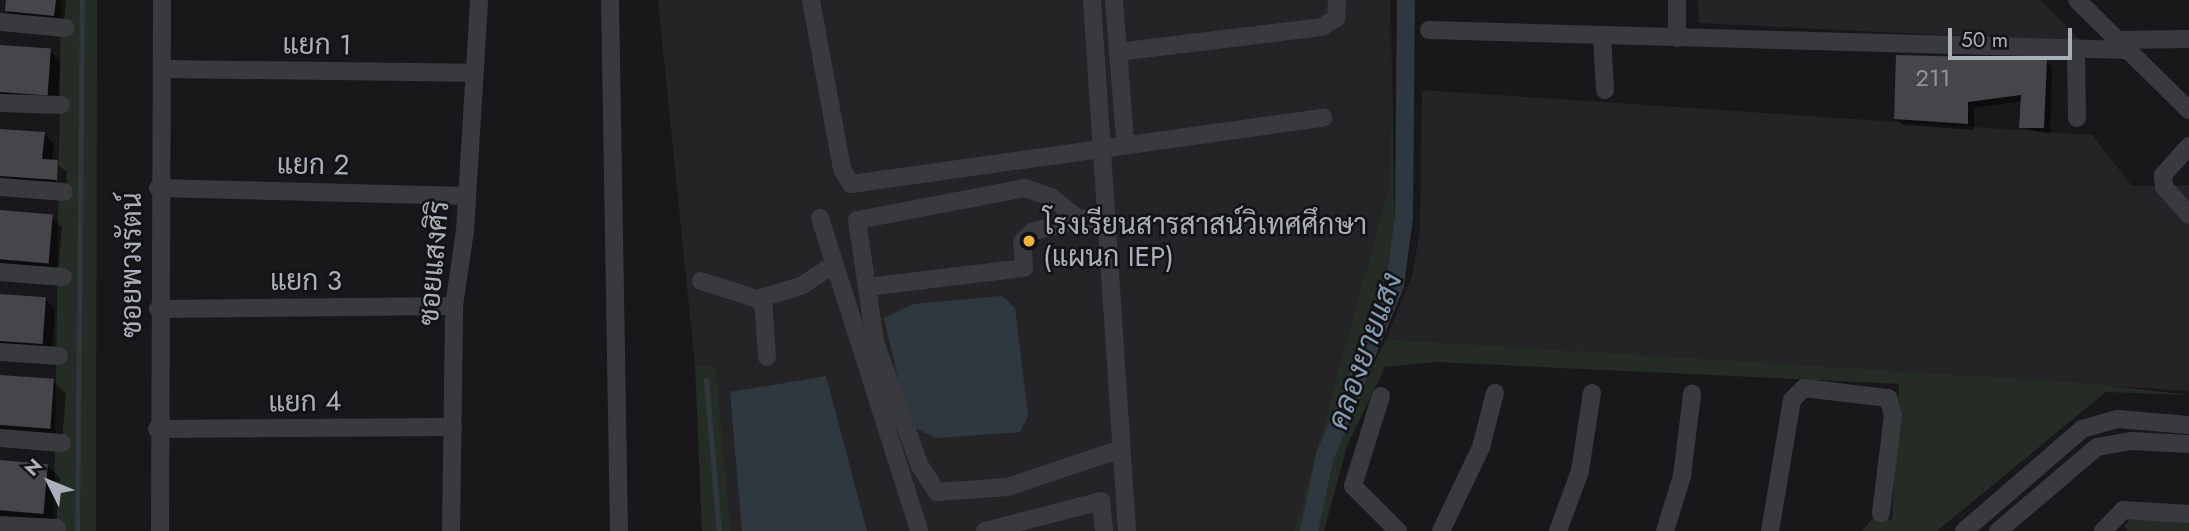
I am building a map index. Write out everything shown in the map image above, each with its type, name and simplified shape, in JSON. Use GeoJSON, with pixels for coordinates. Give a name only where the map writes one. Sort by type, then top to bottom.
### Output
{"type":"FeatureCollection","features":[{"type":"Feature","properties":{"kind":"street","name":"ซอยพวงรัตน์"},"geometry":{"type":"LineString","coordinates":[[160,531],[157,429],[162,0]]}},
{"type":"Feature","properties":{"kind":"street","name":"ซอยแสงศิริ"},"geometry":{"type":"LineString","coordinates":[[452,531],[454,306],[466,196],[470,73],[479,0]]}},
{"type":"Feature","properties":{"kind":"street"},"geometry":{"type":"LineString","coordinates":[[610,0],[619,531]]}},
{"type":"Feature","properties":{"kind":"street"},"geometry":{"type":"LineString","coordinates":[[810,0],[842,169],[851,184],[1100,144],[1323,118]]}},
{"type":"Feature","properties":{"kind":"street"},"geometry":{"type":"LineString","coordinates":[[1092,0],[1104,219],[1127,531]]}},
{"type":"Feature","properties":{"kind":"street"},"geometry":{"type":"LineString","coordinates":[[1114,0],[1125,141]]}},
{"type":"Feature","properties":{"kind":"street"},"geometry":{"type":"LineString","coordinates":[[1118,52],[1322,27],[1336,19],[1337,0]]}},
{"type":"Feature","properties":{"kind":"street"},"geometry":{"type":"LineString","coordinates":[[1676,0],[1677,38]]}},
{"type":"Feature","properties":{"kind":"street"},"geometry":{"type":"LineString","coordinates":[[2077,0],[2189,110]]}},
{"type":"Feature","properties":{"kind":"street"},"geometry":{"type":"LineString","coordinates":[[0,22],[66,28]]}},
{"type":"Feature","properties":{"kind":"street"},"geometry":{"type":"LineString","coordinates":[[1429,30],[2076,53],[2121,45],[2189,39]]}},
{"type":"Feature","properties":{"kind":"street"},"geometry":{"type":"LineString","coordinates":[[1602,36],[1605,90]]}},
{"type":"Feature","properties":{"kind":"street"},"geometry":{"type":"LineString","coordinates":[[2076,53],[2077,118]]}},
{"type":"Feature","properties":{"kind":"street","name":"แยก 1"},"geometry":{"type":"LineString","coordinates":[[163,69],[470,73]]}},
{"type":"Feature","properties":{"kind":"street"},"geometry":{"type":"LineString","coordinates":[[0,103],[61,105]]}},
{"type":"Feature","properties":{"kind":"street"},"geometry":{"type":"LineString","coordinates":[[2189,146],[2163,175],[2164,187],[2189,215]]}},
{"type":"Feature","properties":{"kind":"street"},"geometry":{"type":"LineString","coordinates":[[0,187],[64,192]]}},
{"type":"Feature","properties":{"kind":"street","name":"แยก 2"},"geometry":{"type":"LineString","coordinates":[[158,188],[466,196]]}},
{"type":"Feature","properties":{"kind":"street"},"geometry":{"type":"LineString","coordinates":[[1079,219],[1051,197],[1026,188],[857,220],[875,342],[920,466],[937,492],[1008,486],[1121,449]]}},
{"type":"Feature","properties":{"kind":"street"},"geometry":{"type":"LineString","coordinates":[[820,218],[919,531]]}},
{"type":"Feature","properties":{"kind":"street"},"geometry":{"type":"LineString","coordinates":[[867,287],[1024,268],[1022,242],[1032,232],[1079,219],[1104,219]]}},
{"type":"Feature","properties":{"kind":"street"},"geometry":{"type":"LineString","coordinates":[[701,281],[723,293],[763,298],[801,286],[833,265]]}},
{"type":"Feature","properties":{"kind":"street"},"geometry":{"type":"LineString","coordinates":[[0,272],[64,277]]}},
{"type":"Feature","properties":{"kind":"street"},"geometry":{"type":"LineString","coordinates":[[763,298],[767,357]]}},
{"type":"Feature","properties":{"kind":"street","name":"แยก 3"},"geometry":{"type":"LineString","coordinates":[[158,309],[454,306]]}},
{"type":"Feature","properties":{"kind":"street"},"geometry":{"type":"LineString","coordinates":[[0,352],[59,356]]}},
{"type":"Feature","properties":{"kind":"street"},"geometry":{"type":"LineString","coordinates":[[1770,531],[1792,400],[1804,388],[1888,398],[1893,415],[1881,513]]}},
{"type":"Feature","properties":{"kind":"street"},"geometry":{"type":"LineString","coordinates":[[1441,531],[1481,447],[1495,393]]}},
{"type":"Feature","properties":{"kind":"street"},"geometry":{"type":"LineString","coordinates":[[1558,531],[1580,471],[1592,393]]}},
{"type":"Feature","properties":{"kind":"street"},"geometry":{"type":"LineString","coordinates":[[1665,531],[1682,476],[1692,394]]}},
{"type":"Feature","properties":{"kind":"street"},"geometry":{"type":"LineString","coordinates":[[1381,396],[1353,486],[1398,531]]}},
{"type":"Feature","properties":{"kind":"street"},"geometry":{"type":"LineString","coordinates":[[1964,531],[2065,441],[2098,422],[2189,425]]}},
{"type":"Feature","properties":{"kind":"street","name":"แยก 4"},"geometry":{"type":"LineString","coordinates":[[157,429],[453,427]]}},
{"type":"Feature","properties":{"kind":"street"},"geometry":{"type":"LineString","coordinates":[[0,438],[62,443]]}},
{"type":"Feature","properties":{"kind":"street"},"geometry":{"type":"LineString","coordinates":[[1998,531],[2096,447],[2131,441],[2189,444]]}},
{"type":"Feature","properties":{"kind":"street"},"geometry":{"type":"LineString","coordinates":[[2016,485],[2031,503]]}},
{"type":"Feature","properties":{"kind":"street"},"geometry":{"type":"LineString","coordinates":[[985,531],[1125,495]]}},
{"type":"Feature","properties":{"kind":"street"},"geometry":{"type":"LineString","coordinates":[[1101,500],[1104,531]]}},
{"type":"Feature","properties":{"kind":"street"},"geometry":{"type":"LineString","coordinates":[[2104,530],[2123,510],[2189,514]]}},
{"type":"Feature","properties":{"kind":"street"},"geometry":{"type":"LineString","coordinates":[[0,525],[57,528]]}},
{"type":"Feature","properties":{"kind":"shaded area"},"geometry":{"type":"Polygon","coordinates":[[[61,0],[97,0],[96,531],[54,531],[61,0]]]}},
{"type":"Feature","properties":{"kind":"shaded area","name":"โรงเรียนสารสาสน์วิเทศศึกษา (แผนก IEP)"},"geometry":{"type":"Polygon","coordinates":[[[658,0],[1390,0],[1390,183],[1294,531],[731,531],[716,367],[695,366],[658,0]]]}},
{"type":"Feature","properties":{"kind":"shaded area"},"geometry":{"type":"Polygon","coordinates":[[[1698,0],[2040,0],[2082,42],[1699,23],[1698,0]]]}},
{"type":"Feature","properties":{"kind":"shaded area"},"geometry":{"type":"Polygon","coordinates":[[[1391,12],[1395,253],[1318,465],[1300,531],[1294,531],[1390,183],[1391,12]]]}},
{"type":"Feature","properties":{"kind":"shaded area"},"geometry":{"type":"Polygon","coordinates":[[[1422,90],[2092,135],[2132,186],[2189,185],[2189,391],[1386,339],[1412,276],[1420,231],[1422,90]]]}},
{"type":"Feature","properties":{"kind":"shaded area"},"geometry":{"type":"Polygon","coordinates":[[[1002,296],[1015,308],[1028,416],[1020,432],[936,438],[909,425],[884,318],[913,304],[1002,296]]]}},
{"type":"Feature","properties":{"kind":"shaded area"},"geometry":{"type":"Polygon","coordinates":[[[1386,339],[2085,383],[2189,395],[2106,392],[1937,531],[1862,531],[1872,519],[1892,520],[1899,384],[1436,362],[1385,367],[1347,446],[1324,531],[1312,531],[1333,443],[1386,339]]]}},
{"type":"Feature","properties":{"kind":"shaded area"},"geometry":{"type":"Polygon","coordinates":[[[695,366],[716,366],[731,531],[702,531],[695,366]]]}},
{"type":"Feature","properties":{"kind":"shaded area"},"geometry":{"type":"Polygon","coordinates":[[[826,376],[867,531],[742,531],[730,392],[826,376]]]}},
{"type":"Feature","properties":{"kind":"shaded area"},"geometry":{"type":"Polygon","coordinates":[[[2136,513],[2189,521],[2189,531],[2128,531],[2124,526],[2136,513]]]}},
{"type":"Feature","properties":{"kind":"building"},"geometry":{"type":"Polygon","coordinates":[[[6,0],[56,0],[54,16],[5,11],[6,0]]]}},
{"type":"Feature","properties":{"kind":"building"},"geometry":{"type":"Polygon","coordinates":[[[0,45],[51,49],[48,95],[0,92],[0,45]]]}},
{"type":"Feature","properties":{"kind":"building"},"geometry":{"type":"Polygon","coordinates":[[[1896,55],[2047,59],[2044,128],[2019,128],[2021,95],[1968,102],[1968,124],[1894,119],[1896,55]]]}},
{"type":"Feature","properties":{"kind":"building"},"geometry":{"type":"Polygon","coordinates":[[[0,129],[45,132],[42,159],[58,160],[57,180],[0,176],[0,129]]]}},
{"type":"Feature","properties":{"kind":"building"},"geometry":{"type":"Polygon","coordinates":[[[0,210],[53,215],[49,263],[0,259],[0,210]]]}},
{"type":"Feature","properties":{"kind":"building"},"geometry":{"type":"Polygon","coordinates":[[[0,294],[46,297],[43,344],[0,341],[0,294]]]}},
{"type":"Feature","properties":{"kind":"building"},"geometry":{"type":"Polygon","coordinates":[[[0,375],[54,379],[50,429],[0,425],[0,375]]]}},
{"type":"Feature","properties":{"kind":"building"},"geometry":{"type":"Polygon","coordinates":[[[0,460],[48,464],[43,514],[0,510],[0,460]]]}},
{"type":"Feature","properties":{"kind":"waterway"},"geometry":{"type":"LineString","coordinates":[[77,531],[82,0]]}},
{"type":"Feature","properties":{"kind":"waterway","name":"คลองยายแสง"},"geometry":{"type":"LineString","coordinates":[[1309,531],[1325,456],[1395,285],[1404,217],[1406,0]]}},
{"type":"Feature","properties":{"kind":"waterway"},"geometry":{"type":"LineString","coordinates":[[706,380],[719,531]]}},
{"type":"Feature","properties":{"kind":"place","name":"โรงเรียนสารสาสน์วิเทศศึกษา (แผนก IEP)"},"geometry":{"type":"Point","coordinates":[1029,241]}}]}
